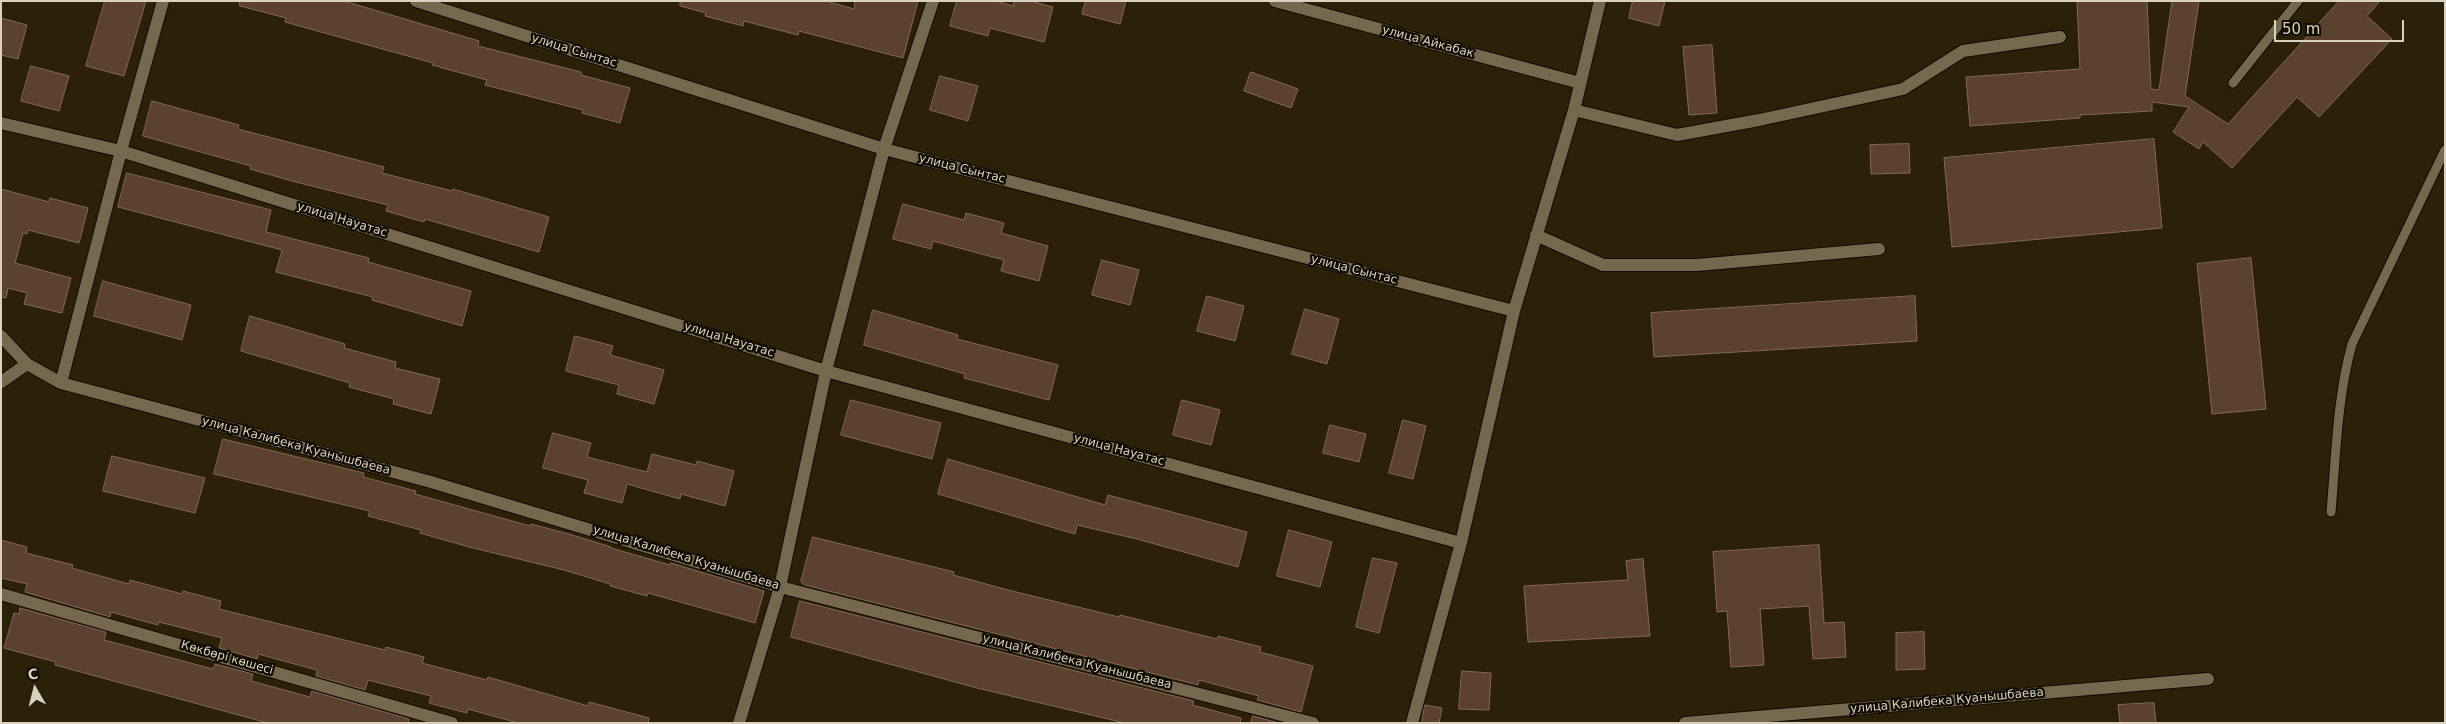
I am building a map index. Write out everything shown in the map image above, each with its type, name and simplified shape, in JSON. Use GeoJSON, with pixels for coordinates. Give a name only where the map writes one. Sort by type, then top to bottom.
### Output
{"type":"FeatureCollection","features":[{"type":"Feature","properties":{"kind":"street"},"geometry":{"type":"LineString","coordinates":[[61,383],[120,151],[163,1]]}},
{"type":"Feature","properties":{"kind":"street","name":"улица Сынтас"},"geometry":{"type":"LineString","coordinates":[[416,1],[884,149],[1514,311]]}},
{"type":"Feature","properties":{"kind":"street"},"geometry":{"type":"LineString","coordinates":[[739,723],[780,586],[826,371],[884,149],[933,1]]}},
{"type":"Feature","properties":{"kind":"street","name":"улица Айкабак"},"geometry":{"type":"LineString","coordinates":[[1275,1],[1580,83]]}},
{"type":"Feature","properties":{"kind":"street"},"geometry":{"type":"LineString","coordinates":[[1412,723],[1461,543],[1514,311],[1574,110],[1600,1]]}},
{"type":"Feature","properties":{"kind":"street"},"geometry":{"type":"LineString","coordinates":[[1574,110],[1677,135],[1759,120],[1903,88],[1963,51],[2060,37]]}},
{"type":"Feature","properties":{"kind":"street","name":"улица Науатас"},"geometry":{"type":"LineString","coordinates":[[1,123],[120,151],[826,371],[1461,543]]}},
{"type":"Feature","properties":{"kind":"street"},"geometry":{"type":"LineString","coordinates":[[1536,236],[1603,265],[1697,265],[1879,249]]}},
{"type":"Feature","properties":{"kind":"street","name":"улица Калибека Куанышбаева"},"geometry":{"type":"LineString","coordinates":[[1,336],[26,364],[61,383],[431,482],[780,586],[1313,723]]}},
{"type":"Feature","properties":{"kind":"street"},"geometry":{"type":"LineString","coordinates":[[1,382],[26,364]]}},
{"type":"Feature","properties":{"kind":"street","name":"Көкбөрі көшесі"},"geometry":{"type":"LineString","coordinates":[[1,594],[452,723]]}},
{"type":"Feature","properties":{"kind":"street","name":"улица Калибека Куанышбаева"},"geometry":{"type":"LineString","coordinates":[[1685,723],[2208,680]]}},
{"type":"Feature","properties":{"kind":"lane"},"geometry":{"type":"LineString","coordinates":[[2233,83],[2298,1]]}},
{"type":"Feature","properties":{"kind":"lane"},"geometry":{"type":"LineString","coordinates":[[2331,512],[2346,364],[2352,344],[2445,150]]}},
{"type":"Feature","properties":{"kind":"building"},"geometry":{"type":"Polygon","coordinates":[[[105,1],[146,1],[124,76],[86,66],[105,1]]]}},
{"type":"Feature","properties":{"kind":"building"},"geometry":{"type":"Polygon","coordinates":[[[240,1],[344,1],[479,41],[478,46],[581,72],[581,75],[630,88],[620,123],[582,113],[583,110],[485,85],[487,80],[432,65],[433,63],[285,22],[286,18],[240,6],[240,1]]]}},
{"type":"Feature","properties":{"kind":"building"},"geometry":{"type":"Polygon","coordinates":[[[681,1],[826,1],[854,9],[855,1],[918,1],[903,58],[799,31],[798,35],[744,21],[743,26],[705,16],[706,13],[680,6],[681,1]]]}},
{"type":"Feature","properties":{"kind":"building"},"geometry":{"type":"Polygon","coordinates":[[[957,1],[996,1],[1013,6],[1014,1],[1030,1],[1053,7],[1044,42],[990,28],[988,36],[950,26],[957,1]]]}},
{"type":"Feature","properties":{"kind":"building"},"geometry":{"type":"Polygon","coordinates":[[[1086,1],[1126,1],[1120,24],[1082,14],[1086,1]]]}},
{"type":"Feature","properties":{"kind":"building"},"geometry":{"type":"Polygon","coordinates":[[[1633,1],[1665,1],[1659,26],[1629,18],[1633,1]]]}},
{"type":"Feature","properties":{"kind":"building"},"geometry":{"type":"Polygon","coordinates":[[[2147,1],[2151,89],[2159,90],[2172,1],[2199,1],[2185,96],[2228,124],[2339,1],[2380,1],[2367,16],[2392,39],[2319,117],[2297,97],[2232,168],[2203,142],[2199,149],[2173,132],[2189,107],[2152,102],[2152,111],[2080,115],[2080,118],[1970,126],[1966,77],[2080,69],[2077,2],[2147,1]]]}},
{"type":"Feature","properties":{"kind":"building"},"geometry":{"type":"Polygon","coordinates":[[[1,18],[27,25],[18,59],[1,55],[1,18]]]}},
{"type":"Feature","properties":{"kind":"building"},"geometry":{"type":"Polygon","coordinates":[[[1712,45],[1717,113],[1689,115],[1683,47],[1712,45]]]}},
{"type":"Feature","properties":{"kind":"building"},"geometry":{"type":"Polygon","coordinates":[[[31,66],[69,76],[59,111],[21,101],[31,66]]]}},
{"type":"Feature","properties":{"kind":"building"},"geometry":{"type":"Polygon","coordinates":[[[1251,72],[1298,89],[1291,108],[1244,91],[1251,72]]]}},
{"type":"Feature","properties":{"kind":"building"},"geometry":{"type":"Polygon","coordinates":[[[940,76],[978,86],[968,121],[930,110],[940,76]]]}},
{"type":"Feature","properties":{"kind":"building"},"geometry":{"type":"Polygon","coordinates":[[[152,101],[239,125],[238,129],[384,167],[382,173],[452,191],[453,189],[549,217],[539,252],[425,219],[424,222],[386,211],[388,205],[292,181],[250,169],[251,166],[143,136],[152,101]]]}},
{"type":"Feature","properties":{"kind":"building"},"geometry":{"type":"Polygon","coordinates":[[[2154,139],[2162,228],[1952,247],[1944,158],[2154,139]]]}},
{"type":"Feature","properties":{"kind":"building"},"geometry":{"type":"Polygon","coordinates":[[[1909,144],[1910,173],[1871,174],[1870,145],[1909,144]]]}},
{"type":"Feature","properties":{"kind":"building"},"geometry":{"type":"Polygon","coordinates":[[[127,173],[271,210],[266,232],[369,258],[368,262],[471,291],[462,326],[372,300],[373,297],[276,272],[282,250],[118,207],[127,173]]]}},
{"type":"Feature","properties":{"kind":"building"},"geometry":{"type":"Polygon","coordinates":[[[1,189],[49,202],[50,198],[88,208],[79,243],[28,230],[27,234],[23,233],[15,263],[71,278],[62,313],[24,304],[27,293],[8,288],[6,298],[1,297],[1,189]]]}},
{"type":"Feature","properties":{"kind":"building"},"geometry":{"type":"Polygon","coordinates":[[[903,204],[964,220],[966,213],[1004,223],[1001,233],[1048,246],[1039,281],[1001,271],[1004,260],[933,241],[931,249],[893,239],[903,204]]]}},
{"type":"Feature","properties":{"kind":"building"},"geometry":{"type":"Polygon","coordinates":[[[2251,258],[2266,409],[2212,414],[2197,264],[2251,258]]]}},
{"type":"Feature","properties":{"kind":"building"},"geometry":{"type":"Polygon","coordinates":[[[1102,260],[1139,270],[1130,305],[1092,295],[1102,260]]]}},
{"type":"Feature","properties":{"kind":"building"},"geometry":{"type":"Polygon","coordinates":[[[103,281],[191,305],[182,340],[94,316],[103,281]]]}},
{"type":"Feature","properties":{"kind":"building"},"geometry":{"type":"Polygon","coordinates":[[[1207,296],[1244,306],[1235,341],[1197,331],[1207,296]]]}},
{"type":"Feature","properties":{"kind":"building"},"geometry":{"type":"Polygon","coordinates":[[[1915,296],[1917,341],[1654,357],[1651,313],[1915,296]]]}},
{"type":"Feature","properties":{"kind":"building"},"geometry":{"type":"Polygon","coordinates":[[[1305,309],[1339,319],[1327,364],[1292,354],[1305,309]]]}},
{"type":"Feature","properties":{"kind":"building"},"geometry":{"type":"Polygon","coordinates":[[[873,310],[958,335],[957,339],[1058,365],[1049,400],[964,378],[965,374],[864,345],[873,310]]]}},
{"type":"Feature","properties":{"kind":"building"},"geometry":{"type":"Polygon","coordinates":[[[250,316],[345,344],[344,348],[396,362],[395,368],[440,379],[431,414],[393,404],[394,399],[349,387],[350,383],[241,351],[250,316]]]}},
{"type":"Feature","properties":{"kind":"building"},"geometry":{"type":"Polygon","coordinates":[[[575,336],[613,346],[610,355],[664,370],[654,404],[617,394],[619,385],[566,371],[575,336]]]}},
{"type":"Feature","properties":{"kind":"building"},"geometry":{"type":"Polygon","coordinates":[[[851,400],[941,423],[932,459],[841,435],[851,400]]]}},
{"type":"Feature","properties":{"kind":"building"},"geometry":{"type":"Polygon","coordinates":[[[1182,400],[1220,410],[1211,445],[1173,435],[1182,400]]]}},
{"type":"Feature","properties":{"kind":"building"},"geometry":{"type":"Polygon","coordinates":[[[1403,420],[1426,426],[1413,479],[1389,473],[1403,420]]]}},
{"type":"Feature","properties":{"kind":"building"},"geometry":{"type":"Polygon","coordinates":[[[1330,425],[1366,434],[1359,462],[1323,453],[1330,425]]]}},
{"type":"Feature","properties":{"kind":"building"},"geometry":{"type":"Polygon","coordinates":[[[553,433],[591,443],[587,457],[647,472],[652,454],[696,465],[697,461],[734,471],[725,506],[681,494],[680,499],[627,484],[622,503],[584,493],[588,480],[543,468],[553,433]]]}},
{"type":"Feature","properties":{"kind":"building"},"geometry":{"type":"Polygon","coordinates":[[[223,439],[364,473],[363,477],[416,491],[415,494],[530,526],[531,524],[569,534],[611,548],[670,565],[671,563],[764,591],[755,623],[648,593],[647,596],[610,586],[610,584],[564,570],[420,533],[421,530],[368,516],[370,511],[214,474],[223,439]]]}},
{"type":"Feature","properties":{"kind":"building"},"geometry":{"type":"Polygon","coordinates":[[[112,456],[205,478],[195,513],[103,491],[112,456]]]}},
{"type":"Feature","properties":{"kind":"building"},"geometry":{"type":"Polygon","coordinates":[[[948,459],[1105,505],[1108,495],[1247,532],[1238,567],[1137,539],[1077,525],[1075,534],[938,494],[948,459]]]}},
{"type":"Feature","properties":{"kind":"building"},"geometry":{"type":"Polygon","coordinates":[[[1289,530],[1332,542],[1320,587],[1277,576],[1289,530]]]}},
{"type":"Feature","properties":{"kind":"building"},"geometry":{"type":"Polygon","coordinates":[[[813,537],[954,572],[953,575],[1012,591],[1119,617],[1120,615],[1217,639],[1218,636],[1261,647],[1260,652],[1313,666],[1301,712],[1257,700],[1259,696],[1199,680],[1198,685],[805,585],[801,582],[813,537]]]}},
{"type":"Feature","properties":{"kind":"building"},"geometry":{"type":"Polygon","coordinates":[[[1,540],[27,547],[26,553],[73,565],[72,568],[129,584],[130,580],[182,594],[183,591],[221,601],[219,609],[385,650],[386,647],[424,657],[422,663],[487,680],[488,677],[588,706],[589,702],[649,718],[648,723],[518,723],[468,709],[467,713],[429,703],[431,696],[368,680],[365,690],[316,676],[317,670],[258,654],[257,659],[219,648],[222,638],[159,622],[158,625],[111,612],[110,617],[25,592],[27,584],[1,578],[1,540]]]}},
{"type":"Feature","properties":{"kind":"building"},"geometry":{"type":"Polygon","coordinates":[[[1819,545],[1824,623],[1844,622],[1846,657],[1813,659],[1809,606],[1760,609],[1764,665],[1731,667],[1727,611],[1717,612],[1713,552],[1819,545]]]}},
{"type":"Feature","properties":{"kind":"building"},"geometry":{"type":"Polygon","coordinates":[[[1373,558],[1397,563],[1379,633],[1356,627],[1373,558]]]}},
{"type":"Feature","properties":{"kind":"building"},"geometry":{"type":"Polygon","coordinates":[[[1643,559],[1650,636],[1528,642],[1524,586],[1628,580],[1626,561],[1643,559]]]}},
{"type":"Feature","properties":{"kind":"building"},"geometry":{"type":"Polygon","coordinates":[[[800,601],[1194,701],[1192,705],[1241,718],[1240,723],[1125,723],[977,688],[791,637],[800,601]]]}},
{"type":"Feature","properties":{"kind":"building"},"geometry":{"type":"Polygon","coordinates":[[[20,608],[106,632],[104,640],[213,669],[215,664],[253,674],[251,681],[310,697],[312,691],[409,719],[408,723],[268,723],[55,665],[56,662],[4,648],[14,613],[19,614],[20,608]]]}},
{"type":"Feature","properties":{"kind":"building"},"geometry":{"type":"Polygon","coordinates":[[[1924,632],[1925,669],[1896,670],[1896,633],[1924,632]]]}},
{"type":"Feature","properties":{"kind":"building"},"geometry":{"type":"Polygon","coordinates":[[[1462,671],[1491,673],[1489,710],[1459,709],[1462,671]]]}},
{"type":"Feature","properties":{"kind":"building"},"geometry":{"type":"Polygon","coordinates":[[[2154,703],[2156,723],[2120,723],[2118,705],[2154,703]]]}},
{"type":"Feature","properties":{"kind":"building"},"geometry":{"type":"Polygon","coordinates":[[[1425,705],[1442,708],[1439,723],[1422,723],[1425,705]]]}},
{"type":"Feature","properties":{"kind":"building"},"geometry":{"type":"Polygon","coordinates":[[[1253,716],[1279,723],[1251,723],[1253,716]]]}}]}
